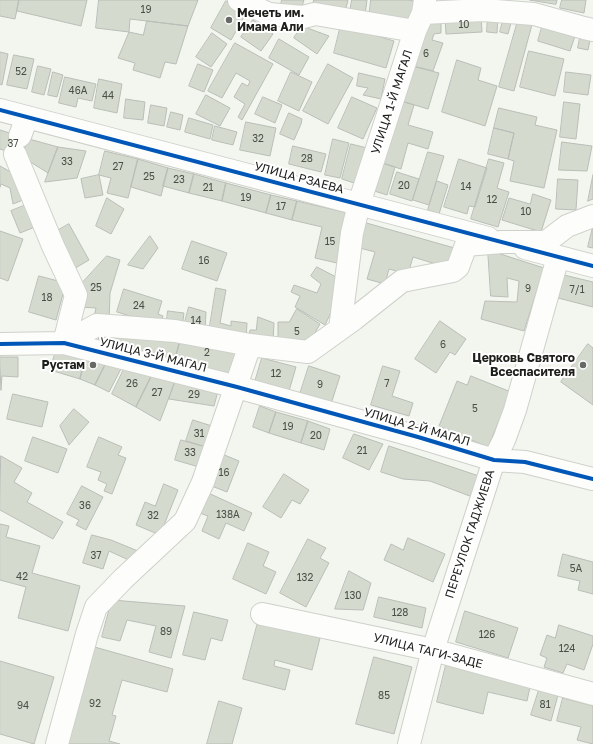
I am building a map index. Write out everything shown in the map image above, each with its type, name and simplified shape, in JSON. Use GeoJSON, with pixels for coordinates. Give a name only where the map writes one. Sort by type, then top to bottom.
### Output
{"type":"FeatureCollection","features":[{"type":"Feature","properties":{"kind":"street"},"geometry":{"type":"LineString","coordinates":[[239,0],[269,14],[303,17],[315,14],[421,15],[483,10],[534,14],[593,30]]}},
{"type":"Feature","properties":{"kind":"street","name":"УЛИЦА 1-Й МАГАЛ"},"geometry":{"type":"LineString","coordinates":[[340,329],[352,233],[359,204],[421,15]]}},
{"type":"Feature","properties":{"kind":"street","name":"УЛИЦА РЗАЕВА"},"geometry":{"type":"LineString","coordinates":[[0,110],[21,135],[359,204],[593,266]]}},
{"type":"Feature","properties":{"kind":"street"},"geometry":{"type":"LineString","coordinates":[[21,135],[25,174],[53,246],[76,295],[64,343]]}},
{"type":"Feature","properties":{"kind":"street"},"geometry":{"type":"LineString","coordinates":[[0,344],[64,343],[97,325],[175,331],[250,346],[308,352],[402,281],[453,271],[458,267],[466,245],[502,242],[546,242],[568,226],[593,216]]}},
{"type":"Feature","properties":{"kind":"street","name":"ПЕРЕУЛОК ГАДЖИЕВА"},"geometry":{"type":"LineString","coordinates":[[409,744],[433,650],[494,460],[504,440],[515,410],[558,257]]}},
{"type":"Feature","properties":{"kind":"street","name":"УЛИЦА 3-Й МАГАЛ"},"geometry":{"type":"LineString","coordinates":[[64,343],[237,387]]}},
{"type":"Feature","properties":{"kind":"street"},"geometry":{"type":"LineString","coordinates":[[57,744],[85,641],[96,607],[123,579],[186,521],[203,482],[250,346]]}},
{"type":"Feature","properties":{"kind":"street","name":"УЛИЦА 2-Й МАГАЛ"},"geometry":{"type":"LineString","coordinates":[[237,387],[418,437],[494,460],[525,462],[593,479]]}},
{"type":"Feature","properties":{"kind":"street","name":"УЛИЦА ТАГИ-ЗАДЕ"},"geometry":{"type":"LineString","coordinates":[[262,614],[433,650],[593,694]]}},
{"type":"Feature","properties":{"kind":"building"},"geometry":{"type":"Polygon","coordinates":[[[0,0],[19,0],[15,19],[0,16],[0,0]]]}},
{"type":"Feature","properties":{"kind":"building"},"geometry":{"type":"Polygon","coordinates":[[[19,0],[87,0],[81,26],[17,11],[19,0]]]}},
{"type":"Feature","properties":{"kind":"building"},"geometry":{"type":"Polygon","coordinates":[[[99,0],[198,0],[188,26],[130,19],[129,32],[96,28],[99,0]]]}},
{"type":"Feature","properties":{"kind":"building"},"geometry":{"type":"Polygon","coordinates":[[[282,0],[304,0],[301,9],[281,4],[282,0]]]}},
{"type":"Feature","properties":{"kind":"building"},"geometry":{"type":"Polygon","coordinates":[[[314,0],[348,0],[345,12],[313,5],[314,0]]]}},
{"type":"Feature","properties":{"kind":"building"},"geometry":{"type":"Polygon","coordinates":[[[352,0],[367,0],[365,15],[350,12],[352,0]]]}},
{"type":"Feature","properties":{"kind":"building"},"geometry":{"type":"Polygon","coordinates":[[[371,0],[408,0],[420,2],[413,26],[369,19],[371,0]]]}},
{"type":"Feature","properties":{"kind":"building"},"geometry":{"type":"Polygon","coordinates":[[[530,0],[557,0],[556,4],[530,0]]]}},
{"type":"Feature","properties":{"kind":"building"},"geometry":{"type":"Polygon","coordinates":[[[562,0],[586,0],[584,13],[560,8],[562,0]]]}},
{"type":"Feature","properties":{"kind":"building","name":"Мечеть им. Имама Али"},"geometry":{"type":"Polygon","coordinates":[[[226,1],[247,12],[231,40],[211,28],[226,1]]]}},
{"type":"Feature","properties":{"kind":"building"},"geometry":{"type":"Polygon","coordinates":[[[481,15],[482,32],[446,34],[445,17],[481,15]]]}},
{"type":"Feature","properties":{"kind":"building"},"geometry":{"type":"Polygon","coordinates":[[[488,15],[498,16],[497,33],[487,32],[488,15]]]}},
{"type":"Feature","properties":{"kind":"building"},"geometry":{"type":"Polygon","coordinates":[[[504,17],[512,19],[508,34],[500,32],[504,17]]]}},
{"type":"Feature","properties":{"kind":"building"},"geometry":{"type":"Polygon","coordinates":[[[519,17],[533,21],[514,91],[499,87],[519,17]]]}},
{"type":"Feature","properties":{"kind":"building"},"geometry":{"type":"Polygon","coordinates":[[[253,20],[273,34],[261,51],[241,37],[253,20]]]}},
{"type":"Feature","properties":{"kind":"building"},"geometry":{"type":"Polygon","coordinates":[[[147,21],[188,26],[176,64],[165,62],[160,78],[133,70],[135,63],[118,58],[129,32],[143,35],[147,21]]]}},
{"type":"Feature","properties":{"kind":"building"},"geometry":{"type":"Polygon","coordinates":[[[429,22],[441,22],[441,33],[434,34],[432,40],[443,43],[433,71],[409,65],[429,22]]]}},
{"type":"Feature","properties":{"kind":"building"},"geometry":{"type":"Polygon","coordinates":[[[543,24],[576,33],[570,51],[538,41],[543,24]]]}},
{"type":"Feature","properties":{"kind":"building"},"geometry":{"type":"Polygon","coordinates":[[[341,25],[394,41],[386,68],[334,53],[341,25]]]}},
{"type":"Feature","properties":{"kind":"building"},"geometry":{"type":"Polygon","coordinates":[[[302,26],[329,36],[317,54],[294,38],[302,26]]]}},
{"type":"Feature","properties":{"kind":"building"},"geometry":{"type":"Polygon","coordinates":[[[212,33],[227,44],[211,67],[196,57],[212,33]]]}},
{"type":"Feature","properties":{"kind":"building"},"geometry":{"type":"Polygon","coordinates":[[[581,33],[591,35],[588,50],[578,48],[581,33]]]}},
{"type":"Feature","properties":{"kind":"building"},"geometry":{"type":"Polygon","coordinates":[[[279,39],[309,57],[299,75],[269,58],[279,39]]]}},
{"type":"Feature","properties":{"kind":"building"},"geometry":{"type":"Polygon","coordinates":[[[235,43],[273,64],[242,120],[238,117],[245,104],[234,97],[242,83],[248,86],[250,81],[236,73],[222,98],[208,91],[235,43]]]}},
{"type":"Feature","properties":{"kind":"building"},"geometry":{"type":"Polygon","coordinates":[[[529,51],[564,59],[555,96],[520,87],[529,51]]]}},
{"type":"Feature","properties":{"kind":"building"},"geometry":{"type":"Polygon","coordinates":[[[0,52],[8,54],[2,85],[0,84],[0,52]]]}},
{"type":"Feature","properties":{"kind":"building"},"geometry":{"type":"Polygon","coordinates":[[[14,55],[34,59],[27,89],[7,85],[14,55]]]}},
{"type":"Feature","properties":{"kind":"building"},"geometry":{"type":"Polygon","coordinates":[[[457,60],[481,68],[478,80],[497,86],[485,126],[442,112],[457,60]]]}},
{"type":"Feature","properties":{"kind":"building"},"geometry":{"type":"Polygon","coordinates":[[[198,64],[213,70],[204,92],[189,86],[198,64]]]}},
{"type":"Feature","properties":{"kind":"building"},"geometry":{"type":"Polygon","coordinates":[[[328,64],[353,78],[328,124],[303,111],[328,64]]]}},
{"type":"Feature","properties":{"kind":"building"},"geometry":{"type":"Polygon","coordinates":[[[409,65],[439,73],[428,109],[398,100],[409,65]]]}},
{"type":"Feature","properties":{"kind":"building"},"geometry":{"type":"Polygon","coordinates":[[[38,66],[51,69],[44,95],[32,92],[38,66]]]}},
{"type":"Feature","properties":{"kind":"building"},"geometry":{"type":"Polygon","coordinates":[[[53,72],[63,75],[57,97],[48,95],[53,72]]]}},
{"type":"Feature","properties":{"kind":"building"},"geometry":{"type":"Polygon","coordinates":[[[291,72],[312,82],[299,111],[278,101],[291,72]]]}},
{"type":"Feature","properties":{"kind":"building"},"geometry":{"type":"Polygon","coordinates":[[[566,72],[591,75],[588,95],[564,92],[566,72]]]}},
{"type":"Feature","properties":{"kind":"building"},"geometry":{"type":"Polygon","coordinates":[[[359,73],[385,79],[381,99],[363,95],[368,88],[357,86],[359,73]]]}},
{"type":"Feature","properties":{"kind":"building"},"geometry":{"type":"Polygon","coordinates":[[[65,77],[96,84],[92,101],[78,98],[76,107],[59,103],[65,77]]]}},
{"type":"Feature","properties":{"kind":"building"},"geometry":{"type":"Polygon","coordinates":[[[99,79],[122,84],[117,113],[94,108],[99,79]]]}},
{"type":"Feature","properties":{"kind":"building"},"geometry":{"type":"Polygon","coordinates":[[[206,95],[230,108],[220,126],[196,114],[206,95]]]}},
{"type":"Feature","properties":{"kind":"building"},"geometry":{"type":"Polygon","coordinates":[[[263,97],[282,105],[275,123],[255,114],[263,97]]]}},
{"type":"Feature","properties":{"kind":"building"},"geometry":{"type":"Polygon","coordinates":[[[352,97],[377,108],[363,139],[338,128],[352,97]]]}},
{"type":"Feature","properties":{"kind":"building"},"geometry":{"type":"Polygon","coordinates":[[[126,99],[145,102],[143,120],[124,118],[126,99]]]}},
{"type":"Feature","properties":{"kind":"building"},"geometry":{"type":"Polygon","coordinates":[[[398,100],[414,105],[408,125],[433,132],[428,149],[408,143],[401,169],[379,162],[398,100]]]}},
{"type":"Feature","properties":{"kind":"building"},"geometry":{"type":"Polygon","coordinates":[[[564,102],[580,104],[576,139],[560,137],[564,102]]]}},
{"type":"Feature","properties":{"kind":"building"},"geometry":{"type":"Polygon","coordinates":[[[151,105],[167,108],[164,126],[148,123],[151,105]]]}},
{"type":"Feature","properties":{"kind":"building"},"geometry":{"type":"Polygon","coordinates":[[[499,108],[537,117],[535,125],[557,130],[544,188],[510,181],[514,161],[508,159],[514,133],[494,128],[499,108]]]}},
{"type":"Feature","properties":{"kind":"building"},"geometry":{"type":"Polygon","coordinates":[[[171,112],[183,115],[180,130],[167,127],[171,112]]]}},
{"type":"Feature","properties":{"kind":"building"},"geometry":{"type":"Polygon","coordinates":[[[289,113],[302,119],[294,140],[280,134],[289,113]]]}},
{"type":"Feature","properties":{"kind":"building"},"geometry":{"type":"Polygon","coordinates":[[[189,118],[213,125],[210,139],[185,132],[189,118]]]}},
{"type":"Feature","properties":{"kind":"building"},"geometry":{"type":"Polygon","coordinates":[[[246,122],[276,128],[270,156],[240,150],[246,122]]]}},
{"type":"Feature","properties":{"kind":"building"},"geometry":{"type":"Polygon","coordinates":[[[215,126],[237,132],[233,145],[212,140],[215,126]]]}},
{"type":"Feature","properties":{"kind":"building"},"geometry":{"type":"Polygon","coordinates":[[[494,128],[514,133],[508,159],[488,154],[494,128]]]}},
{"type":"Feature","properties":{"kind":"building"},"geometry":{"type":"Polygon","coordinates":[[[0,130],[29,139],[21,156],[0,149],[0,130]]]}},
{"type":"Feature","properties":{"kind":"building"},"geometry":{"type":"Polygon","coordinates":[[[29,139],[58,147],[48,173],[21,156],[29,139]]]}},
{"type":"Feature","properties":{"kind":"building"},"geometry":{"type":"Polygon","coordinates":[[[333,139],[349,143],[340,178],[325,175],[333,139]]]}},
{"type":"Feature","properties":{"kind":"building"},"geometry":{"type":"Polygon","coordinates":[[[562,142],[592,146],[587,171],[559,170],[562,142]]]}},
{"type":"Feature","properties":{"kind":"building"},"geometry":{"type":"Polygon","coordinates":[[[351,144],[367,148],[357,184],[342,179],[351,144]]]}},
{"type":"Feature","properties":{"kind":"building"},"geometry":{"type":"Polygon","coordinates":[[[293,146],[326,154],[321,172],[289,164],[293,146]]]}},
{"type":"Feature","properties":{"kind":"building"},"geometry":{"type":"Polygon","coordinates":[[[58,147],[86,151],[77,178],[45,182],[58,147]]]}},
{"type":"Feature","properties":{"kind":"building"},"geometry":{"type":"Polygon","coordinates":[[[105,151],[138,159],[128,198],[107,193],[111,178],[99,175],[105,151]]]}},
{"type":"Feature","properties":{"kind":"building"},"geometry":{"type":"Polygon","coordinates":[[[428,152],[444,156],[429,205],[413,200],[428,152]]]}},
{"type":"Feature","properties":{"kind":"building"},"geometry":{"type":"Polygon","coordinates":[[[138,159],[168,168],[161,196],[131,187],[138,159]]]}},
{"type":"Feature","properties":{"kind":"building"},"geometry":{"type":"Polygon","coordinates":[[[459,159],[487,168],[475,207],[469,206],[467,214],[444,207],[459,159]]]}},
{"type":"Feature","properties":{"kind":"building"},"geometry":{"type":"Polygon","coordinates":[[[489,159],[504,163],[497,188],[509,192],[498,227],[471,219],[489,159]]]}},
{"type":"Feature","properties":{"kind":"building"},"geometry":{"type":"Polygon","coordinates":[[[379,162],[395,167],[387,195],[371,190],[379,162]]]}},
{"type":"Feature","properties":{"kind":"building"},"geometry":{"type":"Polygon","coordinates":[[[0,166],[16,175],[23,200],[13,204],[10,188],[1,184],[0,187],[0,166]]]}},
{"type":"Feature","properties":{"kind":"building"},"geometry":{"type":"Polygon","coordinates":[[[168,168],[194,174],[189,193],[163,186],[168,168]]]}},
{"type":"Feature","properties":{"kind":"building"},"geometry":{"type":"Polygon","coordinates":[[[397,172],[419,179],[412,201],[390,194],[397,172]]]}},
{"type":"Feature","properties":{"kind":"building"},"geometry":{"type":"Polygon","coordinates":[[[194,174],[226,183],[222,201],[189,193],[194,174]]]}},
{"type":"Feature","properties":{"kind":"building"},"geometry":{"type":"Polygon","coordinates":[[[99,175],[103,195],[85,198],[81,179],[99,175]]]}},
{"type":"Feature","properties":{"kind":"building"},"geometry":{"type":"Polygon","coordinates":[[[593,175],[593,199],[588,201],[593,175]]]}},
{"type":"Feature","properties":{"kind":"building"},"geometry":{"type":"Polygon","coordinates":[[[558,179],[578,180],[576,210],[556,209],[558,179]]]}},
{"type":"Feature","properties":{"kind":"building"},"geometry":{"type":"Polygon","coordinates":[[[437,181],[448,185],[439,214],[428,210],[437,181]]]}},
{"type":"Feature","properties":{"kind":"building"},"geometry":{"type":"Polygon","coordinates":[[[226,183],[271,195],[266,213],[222,201],[226,183]]]}},
{"type":"Feature","properties":{"kind":"building"},"geometry":{"type":"Polygon","coordinates":[[[533,194],[551,200],[541,232],[502,220],[509,198],[530,204],[533,194]]]}},
{"type":"Feature","properties":{"kind":"building"},"geometry":{"type":"Polygon","coordinates":[[[271,195],[297,201],[292,220],[266,213],[271,195]]]}},
{"type":"Feature","properties":{"kind":"building"},"geometry":{"type":"Polygon","coordinates":[[[107,198],[124,209],[111,234],[96,226],[107,198]]]}},
{"type":"Feature","properties":{"kind":"building"},"geometry":{"type":"Polygon","coordinates":[[[297,201],[348,213],[337,263],[315,258],[322,227],[292,220],[297,201]]]}},
{"type":"Feature","properties":{"kind":"building"},"geometry":{"type":"Polygon","coordinates":[[[26,205],[35,227],[20,233],[11,211],[26,205]]]}},
{"type":"Feature","properties":{"kind":"building"},"geometry":{"type":"Polygon","coordinates":[[[363,222],[458,249],[452,269],[413,257],[408,274],[389,269],[385,284],[367,279],[375,252],[356,247],[363,222]]]}},
{"type":"Feature","properties":{"kind":"building"},"geometry":{"type":"Polygon","coordinates":[[[69,224],[89,260],[72,270],[52,234],[69,224]]]}},
{"type":"Feature","properties":{"kind":"building"},"geometry":{"type":"Polygon","coordinates":[[[593,226],[593,248],[588,247],[593,226]]]}},
{"type":"Feature","properties":{"kind":"building"},"geometry":{"type":"Polygon","coordinates":[[[0,231],[23,239],[8,281],[0,278],[0,231]]]}},
{"type":"Feature","properties":{"kind":"building"},"geometry":{"type":"Polygon","coordinates":[[[150,236],[158,248],[143,269],[128,265],[150,236]]]}},
{"type":"Feature","properties":{"kind":"building"},"geometry":{"type":"Polygon","coordinates":[[[192,241],[227,253],[217,281],[182,269],[192,241]]]}},
{"type":"Feature","properties":{"kind":"building"},"geometry":{"type":"Polygon","coordinates":[[[488,250],[544,268],[524,331],[481,319],[485,301],[517,302],[519,281],[507,278],[508,297],[491,296],[488,250]]]}},
{"type":"Feature","properties":{"kind":"building"},"geometry":{"type":"Polygon","coordinates":[[[107,256],[120,260],[110,293],[109,323],[93,321],[96,308],[79,307],[82,283],[107,256]]]}},
{"type":"Feature","properties":{"kind":"building"},"geometry":{"type":"Polygon","coordinates":[[[317,267],[338,278],[336,302],[325,325],[295,307],[300,296],[291,292],[294,285],[317,293],[321,284],[311,276],[317,267]]]}},
{"type":"Feature","properties":{"kind":"building"},"geometry":{"type":"Polygon","coordinates":[[[564,275],[593,282],[593,307],[558,298],[564,275]]]}},
{"type":"Feature","properties":{"kind":"building"},"geometry":{"type":"Polygon","coordinates":[[[39,276],[66,283],[56,320],[29,312],[39,276]]]}},
{"type":"Feature","properties":{"kind":"building"},"geometry":{"type":"Polygon","coordinates":[[[216,288],[226,290],[220,323],[231,326],[231,321],[247,323],[246,340],[209,332],[216,288]]]}},
{"type":"Feature","properties":{"kind":"building"},"geometry":{"type":"Polygon","coordinates":[[[124,289],[162,301],[158,314],[163,316],[160,327],[117,312],[124,289]]]}},
{"type":"Feature","properties":{"kind":"building"},"geometry":{"type":"Polygon","coordinates":[[[189,307],[206,312],[205,331],[183,329],[189,307]]]}},
{"type":"Feature","properties":{"kind":"building"},"geometry":{"type":"Polygon","coordinates":[[[297,309],[320,324],[309,343],[278,341],[278,322],[289,322],[297,309]]]}},
{"type":"Feature","properties":{"kind":"building"},"geometry":{"type":"Polygon","coordinates":[[[168,311],[184,313],[182,328],[166,327],[168,311]]]}},
{"type":"Feature","properties":{"kind":"building"},"geometry":{"type":"Polygon","coordinates":[[[258,317],[274,323],[273,342],[248,341],[250,330],[256,330],[258,317]]]}},
{"type":"Feature","properties":{"kind":"building"},"geometry":{"type":"Polygon","coordinates":[[[440,321],[466,339],[455,355],[450,352],[436,373],[415,359],[440,321]]]}},
{"type":"Feature","properties":{"kind":"building"},"geometry":{"type":"Polygon","coordinates":[[[100,333],[115,335],[112,346],[98,343],[100,333]]]}},
{"type":"Feature","properties":{"kind":"building"},"geometry":{"type":"Polygon","coordinates":[[[182,334],[238,348],[236,378],[174,363],[182,334]]]}},
{"type":"Feature","properties":{"kind":"building"},"geometry":{"type":"Polygon","coordinates":[[[182,334],[174,363],[114,348],[117,335],[182,334]]]}},
{"type":"Feature","properties":{"kind":"building","name":"Церковь Святого Всеспасителя"},"geometry":{"type":"Polygon","coordinates":[[[588,344],[593,348],[593,405],[561,382],[588,344]]]}},
{"type":"Feature","properties":{"kind":"building"},"geometry":{"type":"Polygon","coordinates":[[[57,348],[86,356],[80,379],[50,370],[57,348]]]}},
{"type":"Feature","properties":{"kind":"building"},"geometry":{"type":"Polygon","coordinates":[[[86,356],[107,361],[95,385],[80,379],[86,356]]]}},
{"type":"Feature","properties":{"kind":"building"},"geometry":{"type":"Polygon","coordinates":[[[0,357],[18,357],[18,377],[2,376],[1,390],[0,357]]]}},
{"type":"Feature","properties":{"kind":"building"},"geometry":{"type":"Polygon","coordinates":[[[262,358],[296,367],[289,391],[255,382],[262,358]]]}},
{"type":"Feature","properties":{"kind":"building"},"geometry":{"type":"Polygon","coordinates":[[[107,361],[123,365],[109,392],[95,385],[107,361]]]}},
{"type":"Feature","properties":{"kind":"building"},"geometry":{"type":"Polygon","coordinates":[[[126,365],[153,373],[136,407],[112,394],[126,365]]]}},
{"type":"Feature","properties":{"kind":"building"},"geometry":{"type":"Polygon","coordinates":[[[309,366],[340,376],[331,404],[300,394],[309,366]]]}},
{"type":"Feature","properties":{"kind":"building"},"geometry":{"type":"Polygon","coordinates":[[[383,366],[400,371],[392,396],[413,403],[409,416],[371,405],[383,366]]]}},
{"type":"Feature","properties":{"kind":"building"},"geometry":{"type":"Polygon","coordinates":[[[153,373],[176,379],[160,421],[136,407],[153,373]]]}},
{"type":"Feature","properties":{"kind":"building"},"geometry":{"type":"Polygon","coordinates":[[[471,376],[511,392],[488,447],[439,426],[457,381],[467,385],[471,376]]]}},
{"type":"Feature","properties":{"kind":"building"},"geometry":{"type":"Polygon","coordinates":[[[176,379],[218,391],[214,406],[169,399],[176,379]]]}},
{"type":"Feature","properties":{"kind":"building"},"geometry":{"type":"Polygon","coordinates":[[[13,394],[48,402],[42,427],[7,419],[13,394]]]}},
{"type":"Feature","properties":{"kind":"building"},"geometry":{"type":"Polygon","coordinates":[[[260,406],[276,412],[269,433],[253,427],[260,406]]]}},
{"type":"Feature","properties":{"kind":"building"},"geometry":{"type":"Polygon","coordinates":[[[74,409],[89,422],[69,445],[60,426],[74,409]]]}},
{"type":"Feature","properties":{"kind":"building"},"geometry":{"type":"Polygon","coordinates":[[[276,412],[308,421],[301,443],[269,433],[276,412]]]}},
{"type":"Feature","properties":{"kind":"building"},"geometry":{"type":"Polygon","coordinates":[[[193,420],[212,426],[206,447],[186,441],[193,420]]]}},
{"type":"Feature","properties":{"kind":"building"},"geometry":{"type":"Polygon","coordinates":[[[308,421],[330,429],[324,450],[301,443],[308,421]]]}},
{"type":"Feature","properties":{"kind":"building"},"geometry":{"type":"Polygon","coordinates":[[[354,434],[383,444],[369,470],[343,458],[354,434]]]}},
{"type":"Feature","properties":{"kind":"building"},"geometry":{"type":"Polygon","coordinates":[[[33,437],[67,449],[58,473],[25,461],[33,437]]]}},
{"type":"Feature","properties":{"kind":"building"},"geometry":{"type":"Polygon","coordinates":[[[99,437],[122,447],[118,455],[126,458],[112,494],[104,491],[107,484],[98,480],[101,472],[87,467],[99,437]]]}},
{"type":"Feature","properties":{"kind":"building"},"geometry":{"type":"Polygon","coordinates":[[[181,440],[206,447],[199,467],[175,460],[181,440]]]}},
{"type":"Feature","properties":{"kind":"building"},"geometry":{"type":"Polygon","coordinates":[[[389,446],[482,477],[475,498],[430,481],[403,479],[381,472],[389,446]]]}},
{"type":"Feature","properties":{"kind":"building"},"geometry":{"type":"Polygon","coordinates":[[[222,454],[239,461],[227,492],[209,485],[222,454]]]}},
{"type":"Feature","properties":{"kind":"building"},"geometry":{"type":"Polygon","coordinates":[[[1,456],[22,468],[14,482],[32,493],[27,502],[63,522],[53,539],[0,510],[1,456]]]}},
{"type":"Feature","properties":{"kind":"building"},"geometry":{"type":"Polygon","coordinates":[[[284,474],[309,490],[300,504],[292,500],[281,518],[263,507],[284,474]]]}},
{"type":"Feature","properties":{"kind":"building"},"geometry":{"type":"Polygon","coordinates":[[[164,484],[178,490],[160,535],[136,525],[145,502],[155,506],[164,484]]]}},
{"type":"Feature","properties":{"kind":"building"},"geometry":{"type":"Polygon","coordinates":[[[82,486],[103,497],[86,530],[76,525],[79,520],[67,514],[82,486]]]}},
{"type":"Feature","properties":{"kind":"building"},"geometry":{"type":"Polygon","coordinates":[[[206,492],[252,513],[244,531],[226,523],[219,539],[202,531],[208,516],[197,512],[206,492]]]}},
{"type":"Feature","properties":{"kind":"building"},"geometry":{"type":"Polygon","coordinates":[[[0,524],[9,526],[6,537],[40,546],[32,573],[80,586],[68,631],[18,618],[26,587],[0,580],[0,524]]]}},
{"type":"Feature","properties":{"kind":"building"},"geometry":{"type":"Polygon","coordinates":[[[92,535],[111,540],[138,551],[133,562],[109,551],[103,569],[83,563],[92,535]]]}},
{"type":"Feature","properties":{"kind":"building"},"geometry":{"type":"Polygon","coordinates":[[[408,538],[445,554],[433,582],[384,560],[391,544],[403,550],[408,538]]]}},
{"type":"Feature","properties":{"kind":"building"},"geometry":{"type":"Polygon","coordinates":[[[308,539],[326,548],[320,558],[329,563],[306,607],[280,593],[308,539]]]}},
{"type":"Feature","properties":{"kind":"building"},"geometry":{"type":"Polygon","coordinates":[[[248,543],[269,552],[263,566],[276,572],[266,594],[233,579],[248,543]]]}},
{"type":"Feature","properties":{"kind":"building"},"geometry":{"type":"Polygon","coordinates":[[[563,554],[593,562],[593,594],[578,590],[580,581],[558,576],[563,554]]]}},
{"type":"Feature","properties":{"kind":"building"},"geometry":{"type":"Polygon","coordinates":[[[349,571],[371,583],[363,610],[335,609],[349,571]]]}},
{"type":"Feature","properties":{"kind":"building"},"geometry":{"type":"Polygon","coordinates":[[[379,597],[426,608],[422,628],[374,617],[379,597]]]}},
{"type":"Feature","properties":{"kind":"building"},"geometry":{"type":"Polygon","coordinates":[[[112,600],[185,606],[171,658],[149,652],[156,626],[127,620],[120,641],[102,637],[112,600]]]}},
{"type":"Feature","properties":{"kind":"building"},"geometry":{"type":"Polygon","coordinates":[[[465,611],[518,628],[508,658],[456,642],[465,611]]]}},
{"type":"Feature","properties":{"kind":"building"},"geometry":{"type":"Polygon","coordinates":[[[194,612],[228,620],[222,641],[211,638],[205,660],[183,655],[194,612]]]}},
{"type":"Feature","properties":{"kind":"building"},"geometry":{"type":"Polygon","coordinates":[[[258,622],[320,638],[312,670],[275,660],[274,666],[290,670],[285,690],[243,679],[258,622]]]}},
{"type":"Feature","properties":{"kind":"building"},"geometry":{"type":"Polygon","coordinates":[[[559,625],[593,636],[593,644],[584,670],[567,664],[563,673],[544,667],[547,658],[540,655],[547,635],[555,638],[559,625]]]}},
{"type":"Feature","properties":{"kind":"building"},"geometry":{"type":"Polygon","coordinates":[[[91,646],[173,669],[167,692],[122,680],[112,715],[116,716],[109,741],[120,744],[65,744],[91,646]]]}},
{"type":"Feature","properties":{"kind":"building"},"geometry":{"type":"Polygon","coordinates":[[[374,657],[412,667],[394,734],[356,724],[374,657]]]}},
{"type":"Feature","properties":{"kind":"building"},"geometry":{"type":"Polygon","coordinates":[[[0,661],[54,677],[34,744],[0,734],[0,661]]]}},
{"type":"Feature","properties":{"kind":"building"},"geometry":{"type":"Polygon","coordinates":[[[446,665],[530,687],[527,701],[488,692],[483,714],[437,702],[446,665]]]}},
{"type":"Feature","properties":{"kind":"building"},"geometry":{"type":"Polygon","coordinates":[[[539,690],[558,695],[551,721],[531,715],[539,690]]]}},
{"type":"Feature","properties":{"kind":"building"},"geometry":{"type":"Polygon","coordinates":[[[563,698],[593,706],[593,744],[577,740],[581,727],[557,721],[563,698]]]}},
{"type":"Feature","properties":{"kind":"building"},"geometry":{"type":"Polygon","coordinates":[[[219,701],[242,708],[232,744],[207,744],[219,701]]]}},
{"type":"Feature","properties":{"kind":"cycle path"},"geometry":{"type":"LineString","coordinates":[[0,110],[593,266]]}},
{"type":"Feature","properties":{"kind":"cycle path"},"geometry":{"type":"LineString","coordinates":[[0,344],[64,343],[237,387],[418,437],[494,460],[525,462],[593,479]]}},
{"type":"Feature","properties":{"kind":"place","name":"Мечеть им. Имама Али"},"geometry":{"type":"Point","coordinates":[229,20]}},
{"type":"Feature","properties":{"kind":"place","name":"Рустам"},"geometry":{"type":"Point","coordinates":[93,365]}},
{"type":"Feature","properties":{"kind":"place","name":"Церковь Святого Всеспасителя"},"geometry":{"type":"Point","coordinates":[583,365]}}]}
